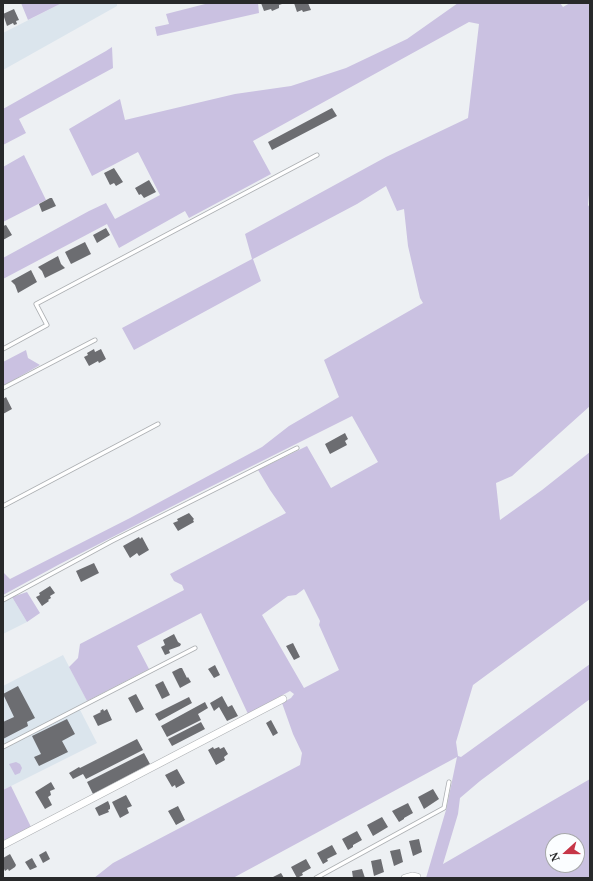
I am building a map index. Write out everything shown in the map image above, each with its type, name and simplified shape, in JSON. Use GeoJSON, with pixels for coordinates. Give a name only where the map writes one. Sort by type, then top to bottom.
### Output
{"type":"FeatureCollection","features":[{"type":"Feature","properties":{"kind":"street"},"geometry":{"type":"LineString","coordinates":[[3,844],[283,699]]}},
{"type":"Feature","properties":{"kind":"street"},"geometry":{"type":"LineString","coordinates":[[405,878],[412,876],[417,877]]}},
{"type":"Feature","properties":{"kind":"lane"},"geometry":{"type":"LineString","coordinates":[[3,349],[47,325],[36,304],[317,155]]}},
{"type":"Feature","properties":{"kind":"lane"},"geometry":{"type":"LineString","coordinates":[[3,388],[95,340]]}},
{"type":"Feature","properties":{"kind":"lane"},"geometry":{"type":"LineString","coordinates":[[3,506],[158,424]]}},
{"type":"Feature","properties":{"kind":"lane"},"geometry":{"type":"LineString","coordinates":[[3,600],[112,541],[297,448]]}},
{"type":"Feature","properties":{"kind":"lane"},"geometry":{"type":"LineString","coordinates":[[3,747],[195,648]]}},
{"type":"Feature","properties":{"kind":"lane"},"geometry":{"type":"LineString","coordinates":[[316,878],[444,808],[449,782]]}},
{"type":"Feature","properties":{"kind":"shaded area"},"geometry":{"type":"Polygon","coordinates":[[[21,3],[62,3],[28,20],[21,3]]]}},
{"type":"Feature","properties":{"kind":"shaded area"},"geometry":{"type":"Polygon","coordinates":[[[62,3],[117,3],[117,6],[3,70],[3,33],[62,3]]]}},
{"type":"Feature","properties":{"kind":"shaded area"},"geometry":{"type":"Polygon","coordinates":[[[209,3],[258,3],[259,13],[157,36],[155,27],[169,24],[166,14],[209,3]]]}},
{"type":"Feature","properties":{"kind":"shaded area"},"geometry":{"type":"Polygon","coordinates":[[[458,3],[560,3],[563,7],[570,3],[590,3],[590,185],[588,205],[590,208],[590,406],[512,476],[496,483],[500,520],[542,490],[590,452],[590,599],[473,685],[456,742],[458,756],[461,757],[590,664],[590,699],[480,781],[460,798],[458,814],[443,864],[590,779],[590,878],[426,878],[446,810],[457,757],[233,878],[94,878],[113,863],[300,765],[302,753],[293,734],[282,703],[291,698],[294,694],[290,691],[248,714],[201,613],[137,646],[149,669],[87,701],[69,667],[78,658],[80,644],[184,590],[182,585],[174,581],[170,574],[286,513],[258,470],[307,446],[331,488],[378,462],[352,416],[202,491],[3,595],[3,572],[10,579],[130,518],[262,447],[289,426],[339,397],[324,360],[423,303],[420,298],[408,246],[404,209],[397,211],[386,186],[357,204],[253,259],[261,281],[134,350],[122,328],[252,259],[245,234],[386,157],[468,118],[479,24],[469,22],[253,141],[271,174],[189,218],[185,211],[119,248],[107,224],[3,279],[3,258],[106,203],[115,219],[160,195],[138,152],[92,176],[69,129],[120,99],[125,120],[235,94],[291,86],[346,68],[407,39],[458,3]],[[304,589],[296,595],[288,596],[262,615],[304,688],[339,670],[319,625],[320,621],[304,589]]]}},
{"type":"Feature","properties":{"kind":"shaded area"},"geometry":{"type":"Polygon","coordinates":[[[112,47],[113,68],[19,119],[26,133],[3,145],[3,109],[112,47]]]}},
{"type":"Feature","properties":{"kind":"shaded area"},"geometry":{"type":"Polygon","coordinates":[[[24,155],[46,200],[3,222],[3,167],[24,155]]]}},
{"type":"Feature","properties":{"kind":"shaded area"},"geometry":{"type":"Polygon","coordinates":[[[26,350],[28,358],[40,365],[3,386],[3,362],[26,350]]]}},
{"type":"Feature","properties":{"kind":"shaded area"},"geometry":{"type":"Polygon","coordinates":[[[27,592],[40,613],[27,622],[12,597],[27,592]]]}},
{"type":"Feature","properties":{"kind":"shaded area"},"geometry":{"type":"Polygon","coordinates":[[[12,597],[27,622],[3,634],[3,602],[12,597]]]}},
{"type":"Feature","properties":{"kind":"shaded area"},"geometry":{"type":"Polygon","coordinates":[[[63,655],[87,701],[78,706],[97,743],[3,790],[3,686],[63,655]]]}},
{"type":"Feature","properties":{"kind":"shaded area"},"geometry":{"type":"Polygon","coordinates":[[[16,762],[20,764],[22,768],[20,773],[15,775],[9,764],[16,762]]]}},
{"type":"Feature","properties":{"kind":"shaded area"},"geometry":{"type":"Polygon","coordinates":[[[11,786],[31,827],[3,842],[3,790],[11,786]]]}},
{"type":"Feature","properties":{"kind":"building"},"geometry":{"type":"Polygon","coordinates":[[[261,3],[285,3],[279,5],[279,8],[272,11],[271,9],[264,11],[261,3]]]}},
{"type":"Feature","properties":{"kind":"building"},"geometry":{"type":"Polygon","coordinates":[[[294,3],[308,3],[311,10],[303,12],[302,10],[297,12],[294,3]]]}},
{"type":"Feature","properties":{"kind":"building"},"geometry":{"type":"Polygon","coordinates":[[[14,9],[19,20],[16,21],[17,24],[14,25],[13,23],[7,26],[3,14],[14,9]]]}},
{"type":"Feature","properties":{"kind":"building"},"geometry":{"type":"Polygon","coordinates":[[[332,108],[337,116],[272,150],[268,142],[332,108]]]}},
{"type":"Feature","properties":{"kind":"building"},"geometry":{"type":"Polygon","coordinates":[[[114,168],[123,182],[116,186],[114,183],[110,185],[104,173],[114,168]]]}},
{"type":"Feature","properties":{"kind":"building"},"geometry":{"type":"Polygon","coordinates":[[[149,180],[156,192],[144,198],[141,194],[139,195],[135,188],[149,180]]]}},
{"type":"Feature","properties":{"kind":"building"},"geometry":{"type":"Polygon","coordinates":[[[52,198],[56,206],[42,212],[39,204],[52,198]]]}},
{"type":"Feature","properties":{"kind":"building"},"geometry":{"type":"Polygon","coordinates":[[[6,225],[12,235],[3,240],[3,226],[6,225]]]}},
{"type":"Feature","properties":{"kind":"building"},"geometry":{"type":"Polygon","coordinates":[[[106,228],[110,235],[97,243],[93,235],[106,228]]]}},
{"type":"Feature","properties":{"kind":"building"},"geometry":{"type":"Polygon","coordinates":[[[85,242],[91,254],[71,264],[65,252],[85,242]]]}},
{"type":"Feature","properties":{"kind":"building"},"geometry":{"type":"Polygon","coordinates":[[[58,256],[61,264],[65,268],[45,278],[42,271],[38,267],[58,256]]]}},
{"type":"Feature","properties":{"kind":"building"},"geometry":{"type":"Polygon","coordinates":[[[31,270],[37,282],[18,293],[15,285],[11,281],[31,270]]]}},
{"type":"Feature","properties":{"kind":"building"},"geometry":{"type":"Polygon","coordinates":[[[94,349],[95,352],[101,349],[106,359],[89,366],[84,357],[88,355],[87,353],[94,349]]]}},
{"type":"Feature","properties":{"kind":"building"},"geometry":{"type":"Polygon","coordinates":[[[6,397],[12,409],[3,414],[3,399],[6,397]]]}},
{"type":"Feature","properties":{"kind":"building"},"geometry":{"type":"Polygon","coordinates":[[[345,433],[348,439],[345,441],[347,445],[330,454],[325,444],[345,433]]]}},
{"type":"Feature","properties":{"kind":"building"},"geometry":{"type":"Polygon","coordinates":[[[189,513],[194,519],[194,522],[178,531],[173,523],[178,521],[177,519],[189,513]]]}},
{"type":"Feature","properties":{"kind":"building"},"geometry":{"type":"Polygon","coordinates":[[[139,537],[140,539],[142,537],[149,550],[139,556],[137,553],[130,558],[123,546],[139,537]]]}},
{"type":"Feature","properties":{"kind":"building"},"geometry":{"type":"Polygon","coordinates":[[[94,563],[99,573],[81,582],[76,571],[94,563]]]}},
{"type":"Feature","properties":{"kind":"building"},"geometry":{"type":"Polygon","coordinates":[[[50,586],[55,593],[50,596],[51,598],[48,600],[49,601],[42,606],[36,597],[40,595],[39,593],[50,586]]]}},
{"type":"Feature","properties":{"kind":"building"},"geometry":{"type":"Polygon","coordinates":[[[174,634],[178,642],[181,644],[180,646],[169,650],[170,653],[165,655],[161,647],[165,645],[163,640],[174,634]]]}},
{"type":"Feature","properties":{"kind":"building"},"geometry":{"type":"Polygon","coordinates":[[[293,643],[300,657],[294,660],[286,646],[293,643]]]}},
{"type":"Feature","properties":{"kind":"building"},"geometry":{"type":"Polygon","coordinates":[[[215,665],[220,675],[214,678],[208,669],[215,665]]]}},
{"type":"Feature","properties":{"kind":"building"},"geometry":{"type":"Polygon","coordinates":[[[182,668],[187,678],[188,677],[191,682],[180,688],[172,672],[182,668]]]}},
{"type":"Feature","properties":{"kind":"building"},"geometry":{"type":"Polygon","coordinates":[[[163,681],[170,695],[162,699],[155,685],[163,681]]]}},
{"type":"Feature","properties":{"kind":"building"},"geometry":{"type":"Polygon","coordinates":[[[18,686],[35,718],[27,722],[28,726],[3,739],[3,722],[14,717],[3,694],[18,686]]]}},
{"type":"Feature","properties":{"kind":"building"},"geometry":{"type":"Polygon","coordinates":[[[136,694],[144,709],[136,713],[128,698],[136,694]]]}},
{"type":"Feature","properties":{"kind":"building"},"geometry":{"type":"Polygon","coordinates":[[[222,696],[228,707],[232,705],[238,716],[227,721],[219,707],[214,711],[210,703],[222,696]]]}},
{"type":"Feature","properties":{"kind":"building"},"geometry":{"type":"Polygon","coordinates":[[[189,697],[192,703],[159,721],[155,714],[189,697]]]}},
{"type":"Feature","properties":{"kind":"building"},"geometry":{"type":"Polygon","coordinates":[[[205,702],[208,708],[198,714],[201,720],[167,737],[161,726],[205,702]]]}},
{"type":"Feature","properties":{"kind":"building"},"geometry":{"type":"Polygon","coordinates":[[[103,709],[104,711],[107,709],[112,720],[98,726],[93,716],[101,712],[100,711],[103,709]]]}},
{"type":"Feature","properties":{"kind":"building"},"geometry":{"type":"Polygon","coordinates":[[[67,719],[75,734],[62,741],[68,752],[39,766],[34,757],[41,754],[32,736],[67,719]]]}},
{"type":"Feature","properties":{"kind":"building"},"geometry":{"type":"Polygon","coordinates":[[[271,720],[278,733],[273,736],[266,723],[271,720]]]}},
{"type":"Feature","properties":{"kind":"building"},"geometry":{"type":"Polygon","coordinates":[[[201,722],[205,729],[172,746],[168,739],[201,722]]]}},
{"type":"Feature","properties":{"kind":"building"},"geometry":{"type":"Polygon","coordinates":[[[137,739],[143,750],[86,779],[83,774],[73,779],[69,773],[79,767],[80,768],[137,739]]]}},
{"type":"Feature","properties":{"kind":"building"},"geometry":{"type":"Polygon","coordinates":[[[213,747],[214,749],[219,747],[220,749],[224,747],[228,754],[224,757],[225,760],[216,765],[208,750],[213,747]]]}},
{"type":"Feature","properties":{"kind":"building"},"geometry":{"type":"Polygon","coordinates":[[[144,753],[150,764],[93,794],[87,782],[144,753]]]}},
{"type":"Feature","properties":{"kind":"building"},"geometry":{"type":"Polygon","coordinates":[[[177,769],[185,783],[176,788],[175,785],[172,787],[165,775],[177,769]]]}},
{"type":"Feature","properties":{"kind":"building"},"geometry":{"type":"Polygon","coordinates":[[[51,782],[55,789],[50,791],[51,795],[48,797],[52,805],[45,809],[35,792],[51,782]]]}},
{"type":"Feature","properties":{"kind":"building"},"geometry":{"type":"Polygon","coordinates":[[[433,789],[439,799],[424,809],[418,797],[433,789]]]}},
{"type":"Feature","properties":{"kind":"building"},"geometry":{"type":"Polygon","coordinates":[[[126,795],[132,806],[127,808],[129,813],[120,818],[112,802],[126,795]]]}},
{"type":"Feature","properties":{"kind":"building"},"geometry":{"type":"Polygon","coordinates":[[[108,801],[110,806],[110,809],[108,810],[109,812],[99,816],[95,808],[108,801]]]}},
{"type":"Feature","properties":{"kind":"building"},"geometry":{"type":"Polygon","coordinates":[[[408,803],[413,813],[399,822],[392,811],[408,803]]]}},
{"type":"Feature","properties":{"kind":"building"},"geometry":{"type":"Polygon","coordinates":[[[178,806],[185,820],[176,825],[168,811],[178,806]]]}},
{"type":"Feature","properties":{"kind":"building"},"geometry":{"type":"Polygon","coordinates":[[[382,817],[388,827],[373,836],[367,825],[382,817]]]}},
{"type":"Feature","properties":{"kind":"building"},"geometry":{"type":"Polygon","coordinates":[[[357,831],[362,840],[348,850],[342,839],[357,831]]]}},
{"type":"Feature","properties":{"kind":"building"},"geometry":{"type":"Polygon","coordinates":[[[419,839],[422,852],[413,856],[409,841],[419,839]]]}},
{"type":"Feature","properties":{"kind":"building"},"geometry":{"type":"Polygon","coordinates":[[[332,845],[337,854],[327,859],[328,861],[323,864],[317,853],[332,845]]]}},
{"type":"Feature","properties":{"kind":"building"},"geometry":{"type":"Polygon","coordinates":[[[400,849],[403,862],[394,866],[390,851],[400,849]]]}},
{"type":"Feature","properties":{"kind":"building"},"geometry":{"type":"Polygon","coordinates":[[[46,851],[50,859],[43,863],[39,855],[46,851]]]}},
{"type":"Feature","properties":{"kind":"building"},"geometry":{"type":"Polygon","coordinates":[[[10,854],[16,865],[9,871],[8,869],[5,871],[3,867],[3,858],[10,854]]]}},
{"type":"Feature","properties":{"kind":"building"},"geometry":{"type":"Polygon","coordinates":[[[32,858],[37,867],[30,870],[25,862],[32,858]]]}},
{"type":"Feature","properties":{"kind":"building"},"geometry":{"type":"Polygon","coordinates":[[[306,859],[311,868],[297,878],[291,867],[306,859]]]}},
{"type":"Feature","properties":{"kind":"building"},"geometry":{"type":"Polygon","coordinates":[[[381,859],[384,872],[374,876],[371,861],[381,859]]]}},
{"type":"Feature","properties":{"kind":"building"},"geometry":{"type":"Polygon","coordinates":[[[362,869],[365,878],[353,878],[352,871],[362,869]]]}},
{"type":"Feature","properties":{"kind":"building"},"geometry":{"type":"Polygon","coordinates":[[[281,873],[284,878],[271,878],[281,873]]]}}]}
